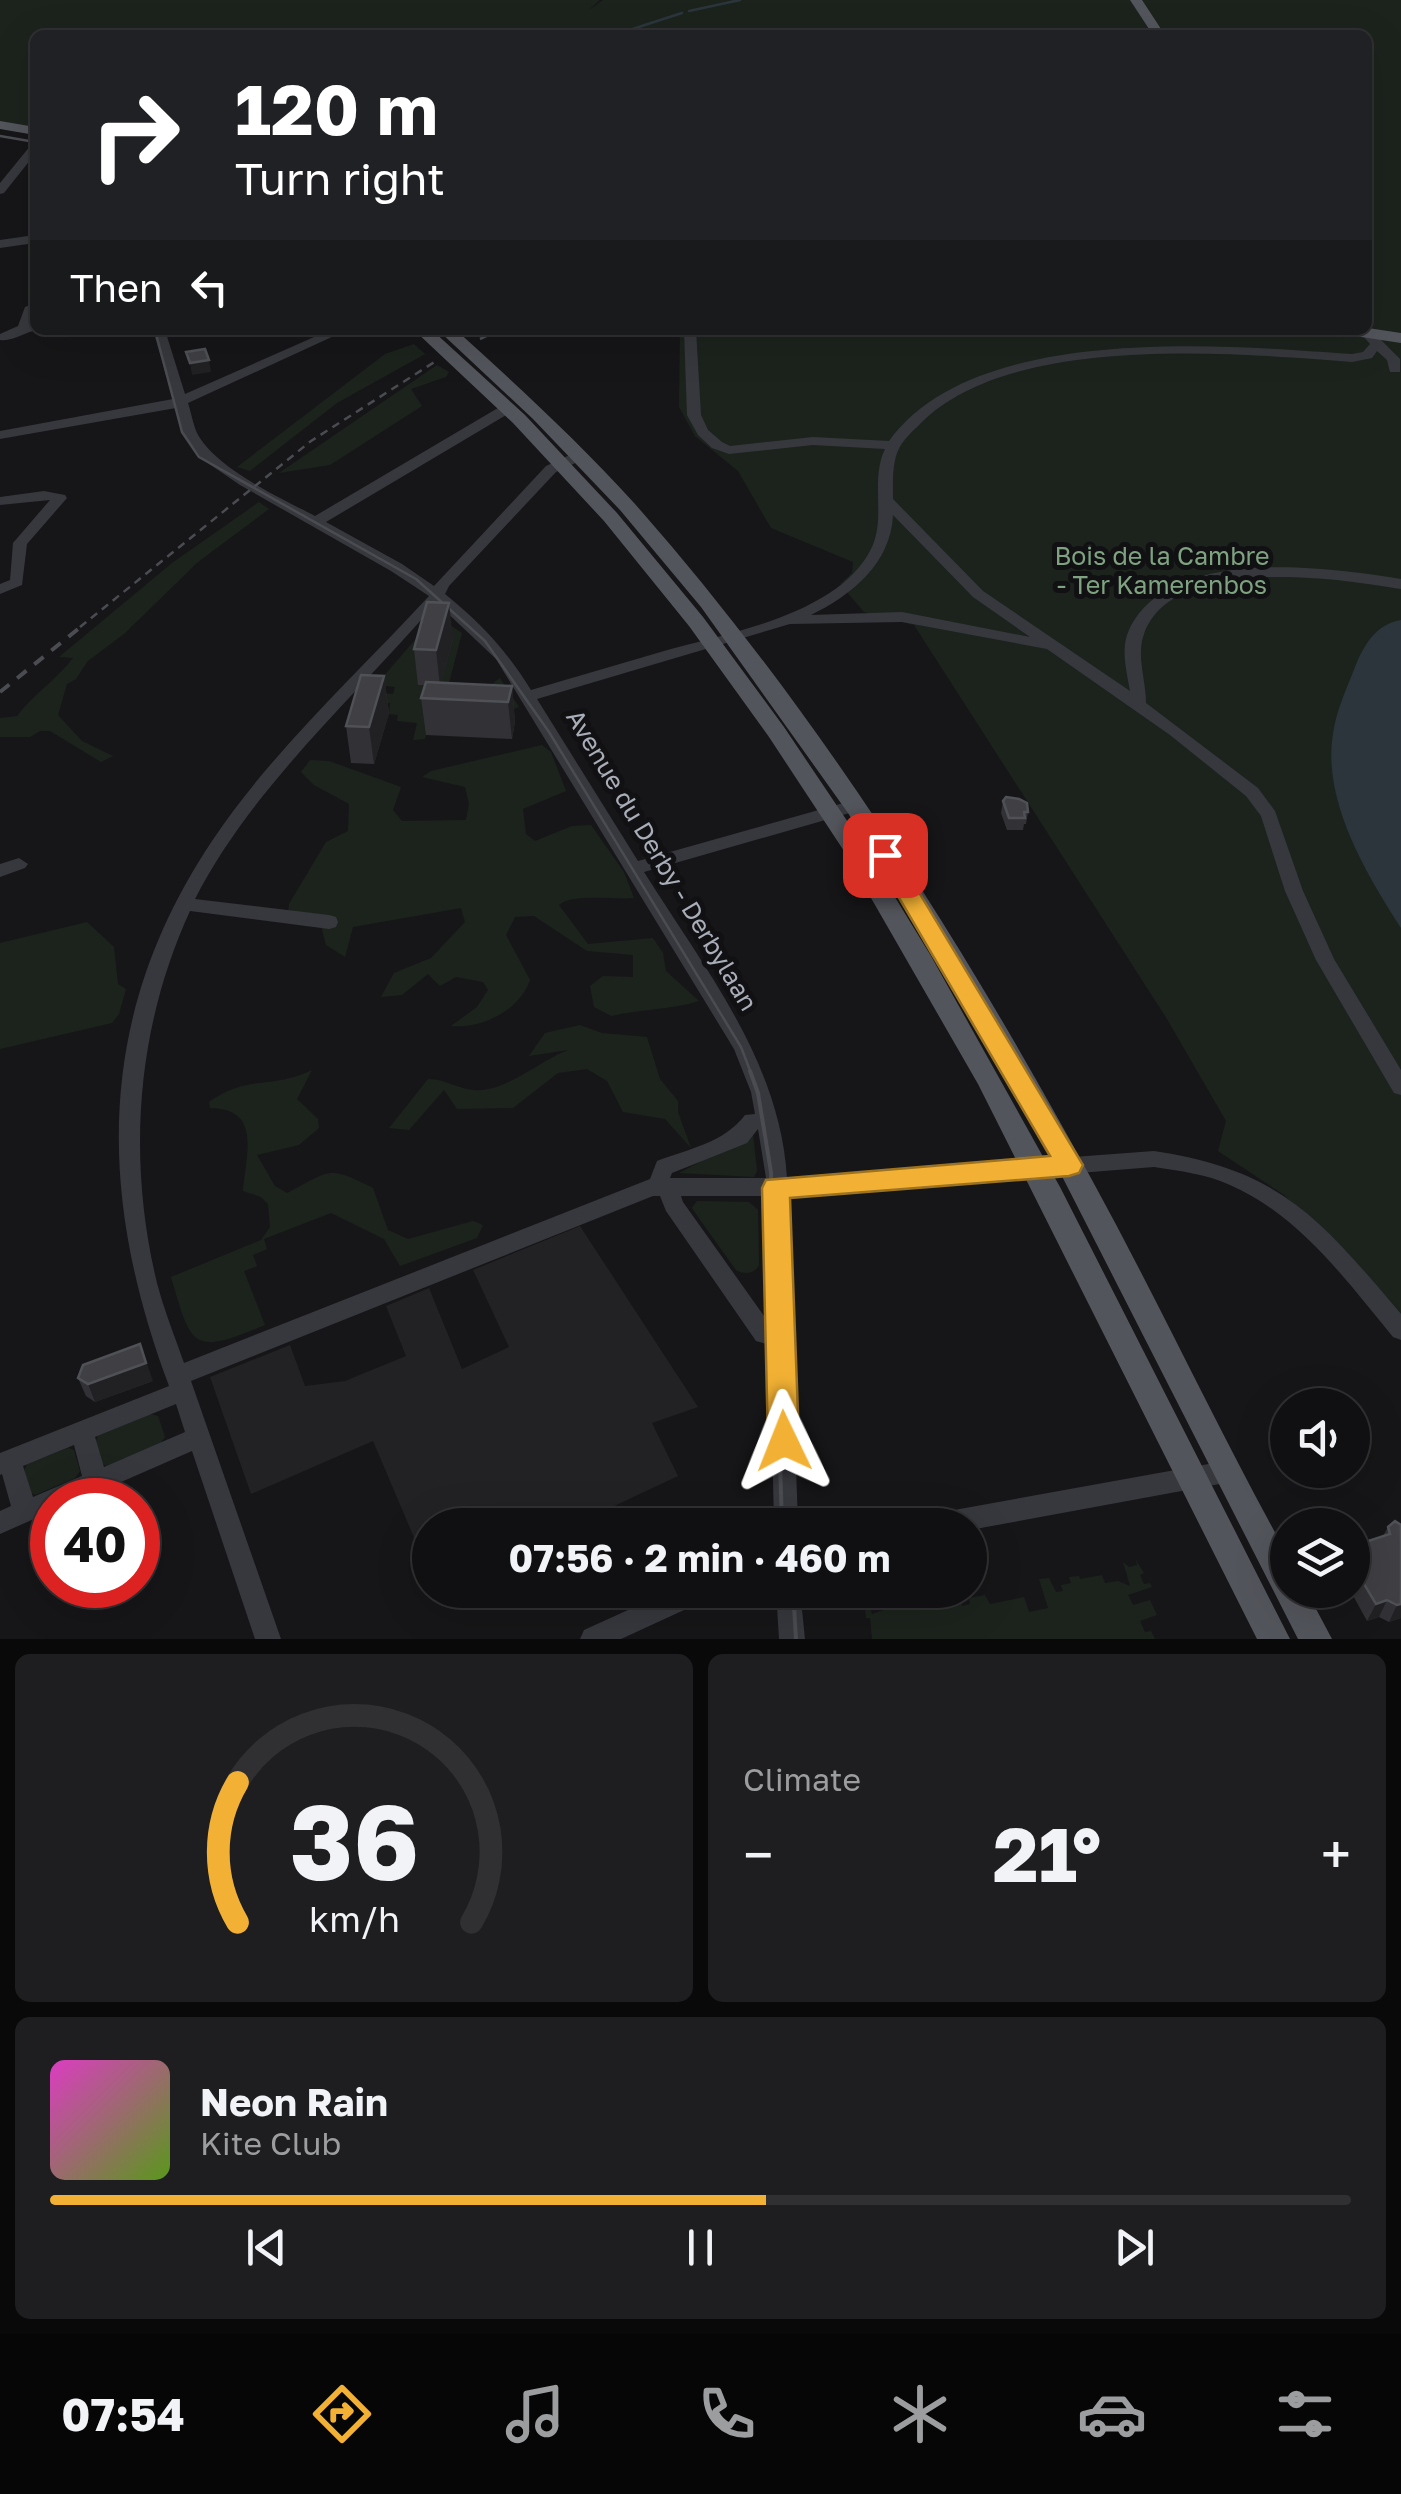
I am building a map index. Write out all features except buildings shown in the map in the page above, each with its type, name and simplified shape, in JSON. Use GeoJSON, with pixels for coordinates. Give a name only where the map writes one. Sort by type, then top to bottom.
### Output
{"type":"FeatureCollection","features":[{"type":"Feature","properties":{"kind":"main road"},"geometry":{"type":"LineString","coordinates":[[1136,0],[1156,30]]}},
{"type":"Feature","properties":{"kind":"main road"},"geometry":{"type":"LineString","coordinates":[[0,128],[30,132]]}},
{"type":"Feature","properties":{"kind":"main road"},"geometry":{"type":"LineString","coordinates":[[428,335],[570,460]]}},
{"type":"Feature","properties":{"kind":"main road"},"geometry":{"type":"LineString","coordinates":[[452,335],[531,406],[570,460],[722,640],[854,806],[949,958],[1069,1165],[1270,1556]]}},
{"type":"Feature","properties":{"kind":"main road"},"geometry":{"type":"LineString","coordinates":[[1363,335],[1401,338]]}},
{"type":"Feature","properties":{"kind":"main road"},"geometry":{"type":"LineString","coordinates":[[722,640],[924,965],[1036,1168],[1274,1639]]}},
{"type":"Feature","properties":{"kind":"main road"},"geometry":{"type":"LineString","coordinates":[[1299,1608],[1316,1639]]}},
{"type":"Feature","properties":{"kind":"street"},"geometry":{"type":"LineString","coordinates":[[0,191],[30,152]]}},
{"type":"Feature","properties":{"kind":"street"},"geometry":{"type":"LineString","coordinates":[[0,244],[30,243]]}},
{"type":"Feature","properties":{"kind":"street"},"geometry":{"type":"LineString","coordinates":[[5,337],[30,327]]}},
{"type":"Feature","properties":{"kind":"street","name":"Avenue du Derby - Derbylaan"},"geometry":{"type":"LineString","coordinates":[[160,335],[198,446],[262,491],[390,560],[438,594],[488,640],[529,696],[725,1014],[752,1066],[770,1131],[776,1188],[786,1508]]}},
{"type":"Feature","properties":{"kind":"street"},"geometry":{"type":"LineString","coordinates":[[0,436],[206,393],[330,335]]}},
{"type":"Feature","properties":{"kind":"street"},"geometry":{"type":"LineString","coordinates":[[690,335],[694,415],[709,440],[729,450],[813,441],[892,445]]}},
{"type":"Feature","properties":{"kind":"street"},"geometry":{"type":"LineString","coordinates":[[529,696],[784,622],[825,601],[860,576],[876,553],[887,526],[886,474],[892,445],[914,419],[957,391],[1016,370],[1061,360],[1197,349],[1361,358],[1363,335]]}},
{"type":"Feature","properties":{"kind":"street"},"geometry":{"type":"LineString","coordinates":[[1363,335],[1388,353],[1395,369]]}},
{"type":"Feature","properties":{"kind":"street"},"geometry":{"type":"LineString","coordinates":[[318,521],[508,408]]}},
{"type":"Feature","properties":{"kind":"street"},"geometry":{"type":"LineString","coordinates":[[268,1639],[179,1384],[135,1241],[127,1182],[128,1109],[134,1052],[148,994],[184,904],[245,810],[438,594],[570,460]]}},
{"type":"Feature","properties":{"kind":"street"},"geometry":{"type":"LineString","coordinates":[[0,501],[44,494],[60,498],[20,544],[17,582],[0,590]]}},
{"type":"Feature","properties":{"kind":"street"},"geometry":{"type":"LineString","coordinates":[[888,502],[978,594],[1238,779],[1269,816],[1319,948],[1401,1087]]}},
{"type":"Feature","properties":{"kind":"street"},"geometry":{"type":"LineString","coordinates":[[1138,706],[1132,651],[1138,628],[1154,603],[1180,587],[1280,572],[1360,576],[1401,584]]}},
{"type":"Feature","properties":{"kind":"street"},"geometry":{"type":"LineString","coordinates":[[825,601],[840,617]]}},
{"type":"Feature","properties":{"kind":"street"},"geometry":{"type":"LineString","coordinates":[[784,622],[840,617],[928,620],[1051,646]]}},
{"type":"Feature","properties":{"kind":"street"},"geometry":{"type":"LineString","coordinates":[[635,868],[854,806]]}},
{"type":"Feature","properties":{"kind":"street"},"geometry":{"type":"LineString","coordinates":[[0,872],[18,864]]}},
{"type":"Feature","properties":{"kind":"street"},"geometry":{"type":"LineString","coordinates":[[184,904],[329,922]]}},
{"type":"Feature","properties":{"kind":"street"},"geometry":{"type":"LineString","coordinates":[[752,1120],[740,1137],[664,1168],[664,1182],[673,1205],[764,1334],[781,1338]]}},
{"type":"Feature","properties":{"kind":"street"},"geometry":{"type":"LineString","coordinates":[[25,1512],[5,1462],[82,1432],[179,1384],[664,1182],[776,1188],[1154,1159],[1184,1162],[1229,1173],[1279,1200],[1312,1228],[1401,1330]]}},
{"type":"Feature","properties":{"kind":"street"},"geometry":{"type":"LineString","coordinates":[[82,1432],[95,1478]]}},
{"type":"Feature","properties":{"kind":"street"},"geometry":{"type":"LineString","coordinates":[[105,1478],[198,1437]]}},
{"type":"Feature","properties":{"kind":"street"},"geometry":{"type":"LineString","coordinates":[[987,1515],[1225,1472]]}},
{"type":"Feature","properties":{"kind":"street"},"geometry":{"type":"LineString","coordinates":[[0,1523],[30,1510]]}},
{"type":"Feature","properties":{"kind":"street"},"geometry":{"type":"LineString","coordinates":[[594,1639],[660,1608]]}},
{"type":"Feature","properties":{"kind":"street"},"geometry":{"type":"LineString","coordinates":[[789,1608],[792,1639]]}},
{"type":"Feature","properties":{"kind":"shaded area"},"geometry":{"type":"Polygon","coordinates":[[[1401,620],[1401,928],[1350,836],[1334,785],[1331,759],[1337,717],[1362,651],[1378,631],[1401,620]]]}},
{"type":"Feature","properties":{"kind":"shaded area"},"geometry":{"type":"Polygon","coordinates":[[[580,1226],[698,1407],[652,1423],[678,1476],[610,1508],[412,1508],[412,1533],[373,1441],[251,1494],[210,1377],[290,1345],[305,1386],[345,1381],[406,1356],[386,1306],[429,1288],[462,1369],[509,1347],[473,1270],[580,1226]]]}},
{"type":"Feature","properties":{"kind":"green space","name":"Bois de la Cambre - Ter Kamerenbos"},"geometry":{"type":"Polygon","coordinates":[[[0,0],[600,0],[589,10],[603,0],[1401,0],[1401,1325],[1346,1258],[1284,1195],[1218,1151],[1226,1121],[1167,1019],[914,625],[864,612],[840,584],[852,573],[853,562],[771,528],[738,471],[695,436],[679,407],[680,335],[1372,335],[1372,30],[30,30],[30,127],[0,122],[0,0]]]}},
{"type":"Feature","properties":{"kind":"green space"},"geometry":{"type":"Polygon","coordinates":[[[414,344],[425,354],[337,403],[250,471],[237,467],[385,354],[414,344]]]}},
{"type":"Feature","properties":{"kind":"green space"},"geometry":{"type":"Polygon","coordinates":[[[437,365],[449,372],[446,377],[411,389],[422,406],[330,465],[279,473],[437,365]]]}},
{"type":"Feature","properties":{"kind":"green space"},"geometry":{"type":"Polygon","coordinates":[[[259,502],[269,509],[198,562],[67,684],[58,715],[82,741],[113,756],[101,762],[50,731],[30,737],[0,737],[0,718],[17,716],[73,658],[59,657],[172,563],[259,502]]]}},
{"type":"Feature","properties":{"kind":"green space"},"geometry":{"type":"Polygon","coordinates":[[[447,623],[462,633],[449,683],[492,684],[500,678],[519,707],[507,712],[430,719],[425,739],[413,740],[417,723],[397,721],[398,715],[389,714],[390,703],[362,701],[369,692],[393,694],[395,687],[376,685],[426,627],[447,623]]]}},
{"type":"Feature","properties":{"kind":"green space"},"geometry":{"type":"Polygon","coordinates":[[[542,745],[551,752],[566,791],[523,809],[526,834],[535,841],[572,826],[591,825],[624,872],[634,898],[583,898],[559,905],[588,944],[653,938],[663,953],[666,971],[699,1001],[611,1016],[594,1007],[590,986],[603,976],[633,977],[633,955],[587,951],[534,916],[515,917],[506,935],[530,980],[525,991],[509,1009],[487,1021],[451,1026],[477,1007],[488,990],[483,982],[456,977],[440,986],[428,974],[402,995],[381,997],[394,973],[431,958],[465,922],[461,908],[353,927],[345,957],[326,945],[320,922],[288,913],[289,904],[326,842],[348,831],[349,804],[314,785],[301,772],[310,760],[329,761],[401,787],[393,810],[402,821],[466,820],[469,804],[465,787],[422,777],[431,771],[542,745]]]}},
{"type":"Feature","properties":{"kind":"green space"},"geometry":{"type":"Polygon","coordinates":[[[87,922],[114,947],[118,984],[126,989],[119,1014],[112,1023],[0,1049],[0,943],[87,922]]]}},
{"type":"Feature","properties":{"kind":"green space"},"geometry":{"type":"Polygon","coordinates":[[[580,1025],[602,1033],[647,1037],[660,1079],[678,1101],[691,1148],[665,1119],[623,1112],[607,1081],[587,1069],[558,1073],[513,1108],[457,1109],[444,1090],[409,1130],[389,1128],[428,1079],[474,1090],[498,1087],[568,1050],[529,1056],[545,1033],[580,1025]]]}},
{"type":"Feature","properties":{"kind":"green space"},"geometry":{"type":"Polygon","coordinates":[[[312,1070],[297,1099],[318,1119],[319,1128],[299,1145],[257,1155],[275,1186],[287,1193],[322,1175],[346,1176],[373,1188],[388,1230],[408,1239],[473,1221],[483,1225],[477,1238],[400,1266],[384,1239],[331,1213],[264,1239],[267,1249],[253,1255],[257,1266],[244,1271],[265,1325],[222,1340],[198,1339],[184,1319],[171,1277],[261,1240],[270,1227],[268,1204],[243,1191],[248,1148],[244,1125],[238,1116],[226,1110],[210,1108],[209,1102],[236,1088],[284,1080],[312,1070]]]}},
{"type":"Feature","properties":{"kind":"green space"},"geometry":{"type":"Polygon","coordinates":[[[753,1134],[757,1171],[754,1177],[679,1173],[753,1134]]]}},
{"type":"Feature","properties":{"kind":"green space"},"geometry":{"type":"Polygon","coordinates":[[[697,1201],[749,1202],[758,1210],[759,1265],[755,1270],[736,1270],[692,1208],[697,1201]]]}},
{"type":"Feature","properties":{"kind":"green space"},"geometry":{"type":"Polygon","coordinates":[[[150,1414],[158,1416],[165,1437],[160,1444],[106,1466],[101,1463],[95,1443],[98,1436],[150,1414]]]}},
{"type":"Feature","properties":{"kind":"green space"},"geometry":{"type":"Polygon","coordinates":[[[68,1448],[74,1450],[80,1471],[75,1478],[30,1478],[30,1492],[24,1471],[27,1464],[68,1448]]]}},
{"type":"Feature","properties":{"kind":"green space"},"geometry":{"type":"Polygon","coordinates":[[[1136,1560],[1144,1573],[1140,1575],[1144,1584],[1150,1583],[1152,1587],[1128,1595],[1133,1605],[1150,1600],[1157,1615],[1140,1621],[1145,1632],[1151,1631],[1155,1639],[872,1639],[870,1618],[866,1618],[865,1608],[870,1608],[872,1614],[889,1608],[987,1608],[987,1599],[990,1604],[1024,1597],[1029,1612],[1048,1608],[1039,1579],[1049,1578],[1056,1592],[1063,1591],[1061,1585],[1071,1583],[1069,1577],[1079,1576],[1080,1579],[1102,1575],[1105,1583],[1118,1581],[1130,1586],[1123,1562],[1129,1567],[1137,1565],[1136,1560]]]}},
{"type":"Feature","properties":{"kind":"waterway"},"geometry":{"type":"LineString","coordinates":[[689,11],[740,0]]}},
{"type":"Feature","properties":{"kind":"waterway"},"geometry":{"type":"LineString","coordinates":[[629,30],[682,13]]}},
{"type":"Feature","properties":{"kind":"tram line"},"geometry":{"type":"LineString","coordinates":[[0,136],[30,141]]}},
{"type":"Feature","properties":{"kind":"tram line"},"geometry":{"type":"LineString","coordinates":[[156,335],[182,432],[199,457],[416,579],[485,641],[549,732],[741,1047],[751,1073]]}},
{"type":"Feature","properties":{"kind":"tram line"},"geometry":{"type":"LineString","coordinates":[[750,1071],[758,1093],[771,1172],[781,1508]]}},
{"type":"Feature","properties":{"kind":"tram line"},"geometry":{"type":"LineString","coordinates":[[794,1608],[796,1639]]}},
{"type":"Feature","properties":{"kind":"railway"},"geometry":{"type":"LineString","coordinates":[[480,339],[489,335]]}},
{"type":"Feature","properties":{"kind":"railway"},"geometry":{"type":"LineString","coordinates":[[80,627],[311,441],[436,361]]}},
{"type":"Feature","properties":{"kind":"railway"},"geometry":{"type":"LineString","coordinates":[[0,692],[83,625]]}},
{"type":"Feature","properties":{"kind":"route"},"geometry":{"type":"LineString","coordinates":[[784,1441],[776,1188],[1069,1165],[885,855]]}}]}
